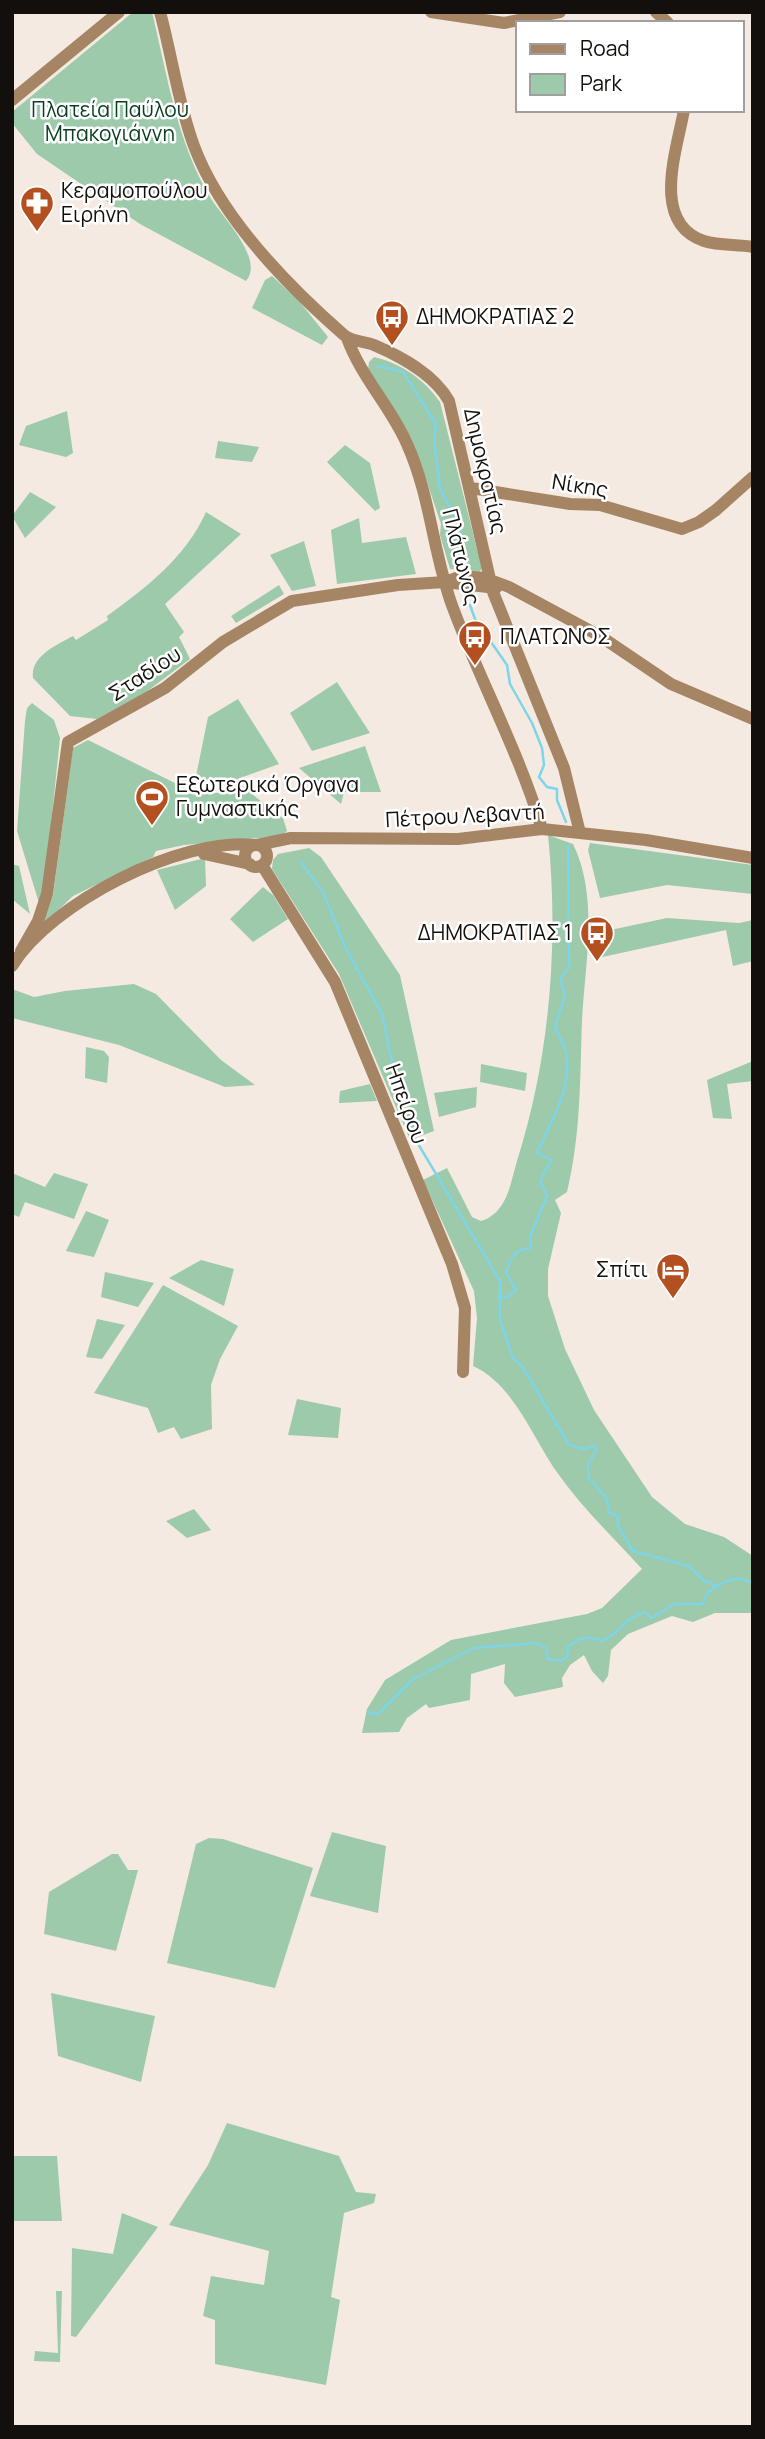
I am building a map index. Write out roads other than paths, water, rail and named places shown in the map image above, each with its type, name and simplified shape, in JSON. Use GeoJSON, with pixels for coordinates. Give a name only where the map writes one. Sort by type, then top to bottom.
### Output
{"type":"FeatureCollection","features":[{"type":"Feature","properties":{"kind":"street"},"geometry":{"type":"LineString","coordinates":[[12,100],[120,12]]}},
{"type":"Feature","properties":{"kind":"street","name":"Δημοκρατίας"},"geometry":{"type":"LineString","coordinates":[[159,12],[190,134],[212,182],[260,250],[347,338],[374,345],[439,385],[449,401],[491,583],[564,768],[580,833]]}},
{"type":"Feature","properties":{"kind":"street"},"geometry":{"type":"LineString","coordinates":[[431,12],[504,23],[560,12]]}},
{"type":"Feature","properties":{"kind":"street"},"geometry":{"type":"LineString","coordinates":[[684,112],[671,190],[674,212],[687,230],[698,238],[753,247]]}},
{"type":"Feature","properties":{"kind":"street","name":"Πλάτωνος"},"geometry":{"type":"LineString","coordinates":[[347,338],[358,362],[406,441],[420,474],[453,609],[521,762],[542,829]]}},
{"type":"Feature","properties":{"kind":"street","name":"Νίκης"},"geometry":{"type":"LineString","coordinates":[[471,488],[570,504],[600,505],[682,528],[699,522],[716,510],[753,477]]}},
{"type":"Feature","properties":{"kind":"street","name":"Σταδίου"},"geometry":{"type":"LineString","coordinates":[[21,951],[46,899],[65,757],[71,740],[148,698],[223,642],[292,601],[398,585],[491,583],[529,599],[600,636],[671,684],[753,719]]}},
{"type":"Feature","properties":{"kind":"street","name":"Πέτρου Λεβαντή"},"geometry":{"type":"LineString","coordinates":[[12,966],[21,951],[91,895],[134,872],[223,845],[256,845],[286,839],[458,839],[542,829],[646,840],[753,858]]}},
{"type":"Feature","properties":{"kind":"street","name":"Πέτρου Λεβαντή"},"geometry":{"type":"LineString","coordinates":[[260,862],[276,848],[303,841]]}},
{"type":"Feature","properties":{"kind":"street"},"geometry":{"type":"LineString","coordinates":[[256,845],[246,853],[260,862]]}},
{"type":"Feature","properties":{"kind":"street","name":"Ηπείρου"},"geometry":{"type":"LineString","coordinates":[[256,845],[265,850],[260,862],[335,982],[452,1264],[465,1308],[463,1372]]}},
{"type":"Feature","properties":{"kind":"street"},"geometry":{"type":"LineString","coordinates":[[183,855],[219,855],[260,862]]}},
{"type":"Feature","properties":{"kind":"waterway"},"geometry":{"type":"LineString","coordinates":[[378,366],[403,372],[436,424],[434,439],[440,490],[459,522],[466,559]]}},
{"type":"Feature","properties":{"kind":"waterway"},"geometry":{"type":"LineString","coordinates":[[470,605],[475,619],[507,665],[510,684],[532,723],[542,748],[544,765],[539,777],[547,787],[557,789],[557,800],[566,822]]}},
{"type":"Feature","properties":{"kind":"waterway"},"geometry":{"type":"LineString","coordinates":[[498,1296],[508,1297],[516,1290],[506,1272],[517,1252],[531,1248],[530,1237],[547,1196],[540,1181],[551,1160],[537,1153],[564,1091],[566,1052],[555,1027],[565,995],[560,979],[569,968],[568,846]]}},
{"type":"Feature","properties":{"kind":"waterway"},"geometry":{"type":"LineString","coordinates":[[301,862],[324,894],[345,947],[382,1014],[405,1122],[500,1281],[500,1320],[513,1358],[522,1366],[569,1445],[585,1449],[593,1445],[597,1449],[588,1465],[589,1478],[607,1499],[609,1512],[618,1516],[618,1526],[633,1551],[689,1566],[703,1580],[717,1586],[734,1579],[753,1583]]}},
{"type":"Feature","properties":{"kind":"waterway"},"geometry":{"type":"LineString","coordinates":[[368,1712],[378,1714],[413,1679],[474,1648],[537,1643],[546,1648],[548,1659],[561,1661],[568,1656],[567,1647],[576,1641],[584,1638],[602,1641],[638,1614],[645,1612],[651,1618],[675,1604],[703,1604],[706,1594],[717,1586]]}},
{"type":"Feature","properties":{"kind":"place","name":"Κεραμοπούλου Ειρήνη"},"geometry":{"type":"Point","coordinates":[37,233]}},
{"type":"Feature","properties":{"kind":"place","name":"ΔΗΜΟΚΡΑΤΙΑΣ 2"},"geometry":{"type":"Point","coordinates":[392,347]}},
{"type":"Feature","properties":{"kind":"place","name":"ΠΛΑΤΩΝΟΣ"},"geometry":{"type":"Point","coordinates":[475,667]}},
{"type":"Feature","properties":{"kind":"place","name":"Εξωτερικά Όργανα Γυμναστικής"},"geometry":{"type":"Point","coordinates":[152,827]}},
{"type":"Feature","properties":{"kind":"place","name":"ΔΗΜΟΚΡΑΤΙΑΣ 1"},"geometry":{"type":"Point","coordinates":[597,963]}},
{"type":"Feature","properties":{"kind":"place","name":"Σπίτι"},"geometry":{"type":"Point","coordinates":[673,1300]}},
{"type":"Feature","properties":{"kind":"park label","name":"Πλατεία Παύλου Μπακογιάννη"},"geometry":{"type":"Point","coordinates":[110,122]}}]}
